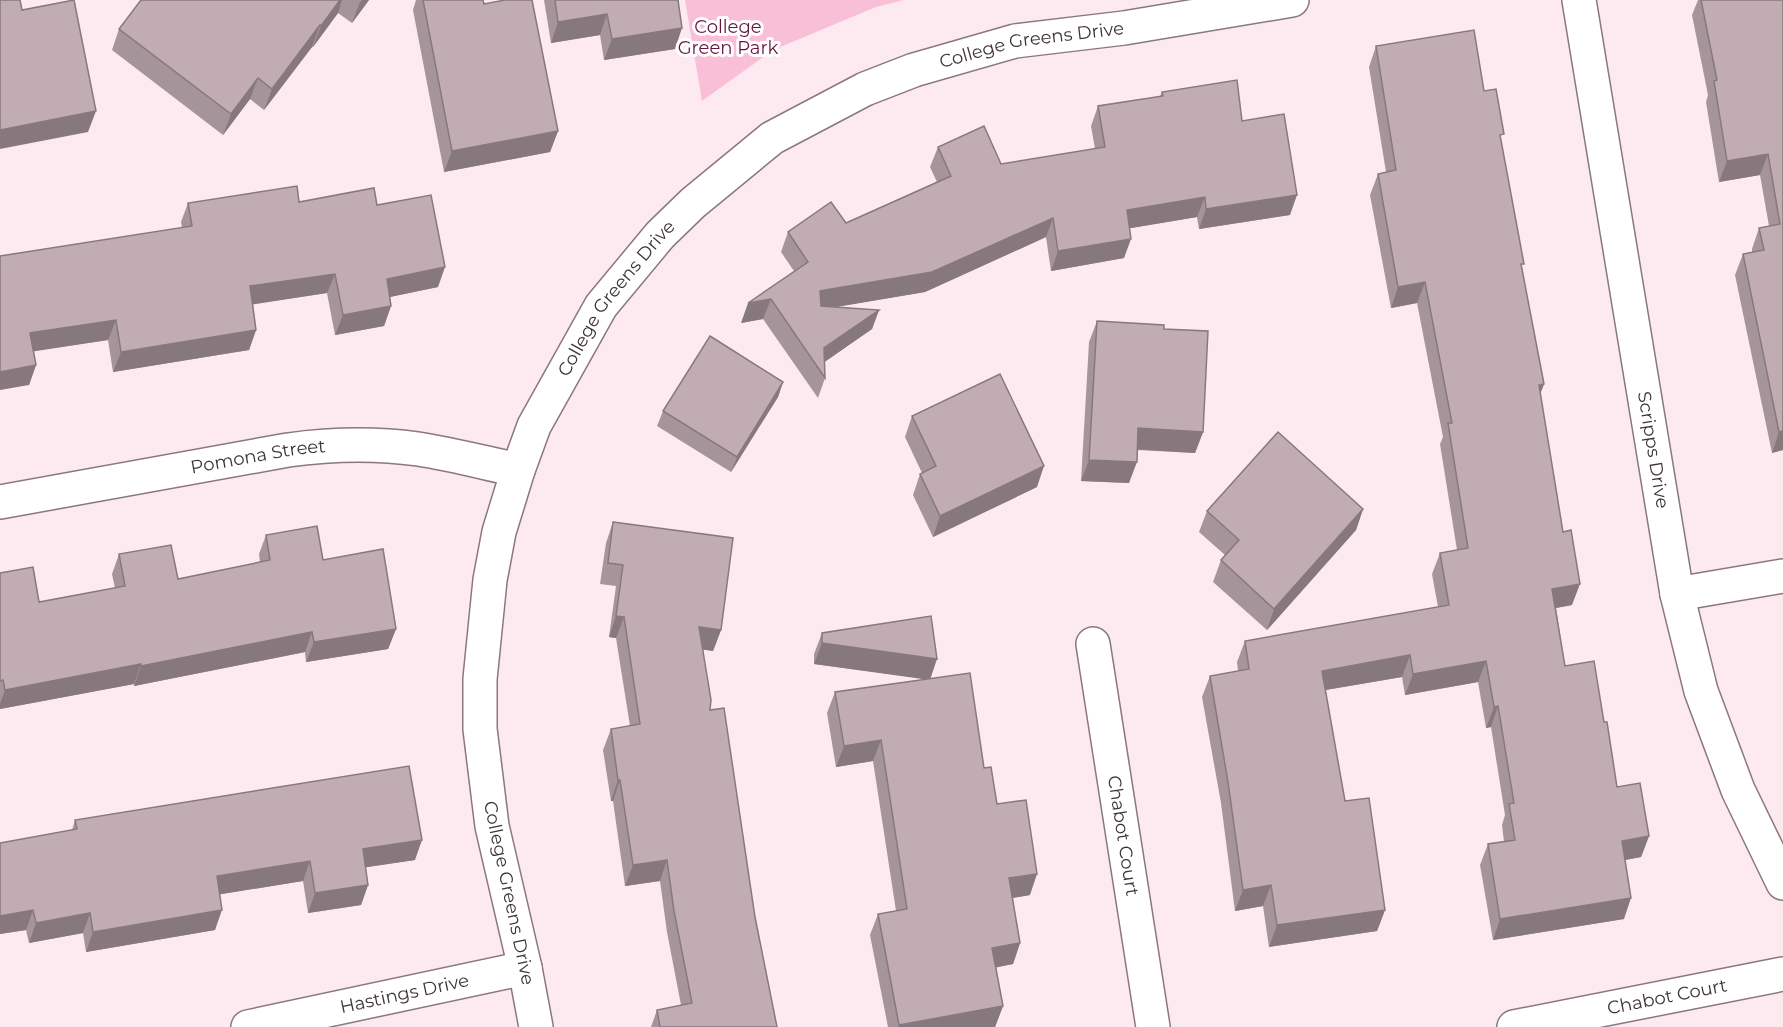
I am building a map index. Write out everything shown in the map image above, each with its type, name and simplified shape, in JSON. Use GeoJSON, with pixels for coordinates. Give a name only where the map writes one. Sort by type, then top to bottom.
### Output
{"type":"FeatureCollection","features":[{"type":"Feature","properties":{"kind":"street","name":"College Greens Drive"},"geometry":{"type":"LineString","coordinates":[[536,1027],[525,968],[492,826],[480,718],[480,679],[490,579],[499,532],[518,470],[534,426],[601,306],[660,235],[693,203],[772,138],[875,85],[914,70],[1015,40],[1124,28],[1292,0]]}},
{"type":"Feature","properties":{"kind":"street","name":"Scripps Drive"},"geometry":{"type":"LineString","coordinates":[[1579,0],[1677,594],[1701,692],[1738,790],[1783,883]]}},
{"type":"Feature","properties":{"kind":"street","name":"Pomona Street"},"geometry":{"type":"LineString","coordinates":[[0,502],[331,444],[419,449],[518,470]]}},
{"type":"Feature","properties":{"kind":"street"},"geometry":{"type":"LineString","coordinates":[[1677,594],[1783,576]]}},
{"type":"Feature","properties":{"kind":"street","name":"Chabot Court"},"geometry":{"type":"LineString","coordinates":[[1093,644],[1154,1027]]}},
{"type":"Feature","properties":{"kind":"street","name":"Hastings Drive"},"geometry":{"type":"LineString","coordinates":[[248,1027],[525,968]]}},
{"type":"Feature","properties":{"kind":"street","name":"Chabot Court"},"geometry":{"type":"LineString","coordinates":[[1514,1027],[1783,974]]}},
{"type":"Feature","properties":{"kind":"green space","name":"College Green Park"},"geometry":{"type":"Polygon","coordinates":[[[685,0],[904,0],[876,7],[773,50],[702,101],[685,0]]]}},
{"type":"Feature","properties":{"kind":"building"},"geometry":{"type":"Polygon","coordinates":[[[0,0],[20,0],[22,10],[74,0],[96,111],[0,130],[0,0]]]}},
{"type":"Feature","properties":{"kind":"building"},"geometry":{"type":"Polygon","coordinates":[[[141,0],[340,0],[272,89],[258,78],[231,114],[119,29],[141,0]]]}},
{"type":"Feature","properties":{"kind":"building"},"geometry":{"type":"Polygon","coordinates":[[[423,0],[483,0],[484,4],[505,0],[532,0],[558,131],[452,151],[423,0]]]}},
{"type":"Feature","properties":{"kind":"building"},"geometry":{"type":"Polygon","coordinates":[[[555,0],[678,0],[682,28],[612,39],[607,14],[558,22],[555,0]]]}},
{"type":"Feature","properties":{"kind":"building"},"geometry":{"type":"Polygon","coordinates":[[[1701,0],[1783,0],[1783,431],[1779,432],[1743,254],[1764,250],[1759,228],[1780,224],[1768,154],[1727,161],[1714,81],[1717,80],[1701,0]]]}},
{"type":"Feature","properties":{"kind":"building"},"geometry":{"type":"Polygon","coordinates":[[[1474,30],[1484,91],[1496,89],[1504,134],[1500,135],[1544,384],[1539,385],[1563,532],[1571,530],[1580,584],[1552,589],[1565,666],[1594,661],[1604,722],[1607,722],[1617,787],[1640,783],[1649,836],[1622,841],[1631,898],[1500,919],[1488,844],[1515,840],[1509,804],[1514,803],[1498,706],[1494,707],[1486,661],[1413,674],[1410,655],[1322,671],[1345,801],[1369,798],[1385,910],[1277,925],[1271,885],[1243,890],[1210,676],[1249,669],[1245,641],[1449,605],[1440,553],[1468,548],[1448,423],[1452,423],[1425,282],[1398,287],[1378,174],[1396,170],[1376,46],[1474,30]]]}},
{"type":"Feature","properties":{"kind":"building"},"geometry":{"type":"Polygon","coordinates":[[[1237,80],[1242,121],[1284,114],[1297,195],[1206,209],[1205,197],[1127,210],[1131,239],[1058,251],[1053,218],[932,272],[820,291],[821,306],[879,310],[824,348],[825,378],[771,299],[748,303],[808,262],[788,232],[831,202],[846,223],[951,176],[938,147],[984,126],[1001,164],[1105,147],[1098,106],[1163,96],[1162,92],[1237,80]]]}},
{"type":"Feature","properties":{"kind":"building"},"geometry":{"type":"Polygon","coordinates":[[[297,186],[299,202],[374,188],[377,205],[431,195],[445,267],[387,279],[391,306],[343,315],[335,274],[250,286],[256,330],[121,352],[116,320],[30,333],[36,365],[0,372],[0,256],[192,226],[188,203],[297,186]]]}},
{"type":"Feature","properties":{"kind":"building"},"geometry":{"type":"Polygon","coordinates":[[[1097,321],[1164,325],[1164,329],[1208,331],[1203,432],[1138,428],[1137,462],[1089,460],[1097,321]]]}},
{"type":"Feature","properties":{"kind":"building"},"geometry":{"type":"Polygon","coordinates":[[[710,336],[783,382],[737,457],[663,411],[710,336]]]}},
{"type":"Feature","properties":{"kind":"building"},"geometry":{"type":"Polygon","coordinates":[[[1000,374],[1044,466],[940,516],[920,474],[936,466],[912,416],[1000,374]]]}},
{"type":"Feature","properties":{"kind":"building"},"geometry":{"type":"Polygon","coordinates":[[[1278,432],[1363,509],[1274,609],[1221,560],[1239,540],[1207,511],[1278,432]]]}},
{"type":"Feature","properties":{"kind":"building"},"geometry":{"type":"Polygon","coordinates":[[[613,522],[733,538],[721,630],[699,627],[711,700],[710,710],[724,708],[755,917],[777,1027],[660,1027],[657,1010],[692,1003],[674,911],[667,860],[633,865],[620,780],[618,780],[611,729],[640,724],[624,617],[616,616],[623,565],[608,563],[613,522]]]}},
{"type":"Feature","properties":{"kind":"building"},"geometry":{"type":"Polygon","coordinates":[[[317,526],[323,560],[383,549],[396,629],[314,642],[312,632],[5,690],[3,680],[0,681],[0,573],[33,567],[39,602],[125,586],[119,554],[171,545],[178,579],[270,560],[266,535],[317,526]]]}},
{"type":"Feature","properties":{"kind":"building"},"geometry":{"type":"Polygon","coordinates":[[[931,616],[937,659],[822,643],[822,633],[931,616]]]}},
{"type":"Feature","properties":{"kind":"building"},"geometry":{"type":"Polygon","coordinates":[[[970,673],[984,768],[991,767],[997,804],[1026,800],[1037,874],[1009,878],[1020,943],[992,948],[1003,1006],[899,1025],[878,914],[907,909],[881,740],[844,746],[835,692],[970,673]]]}},
{"type":"Feature","properties":{"kind":"building"},"geometry":{"type":"Polygon","coordinates":[[[409,766],[422,840],[363,849],[368,885],[315,893],[310,861],[217,876],[222,910],[93,932],[90,913],[36,923],[33,910],[0,916],[0,843],[77,829],[75,820],[409,766]]]}}]}
